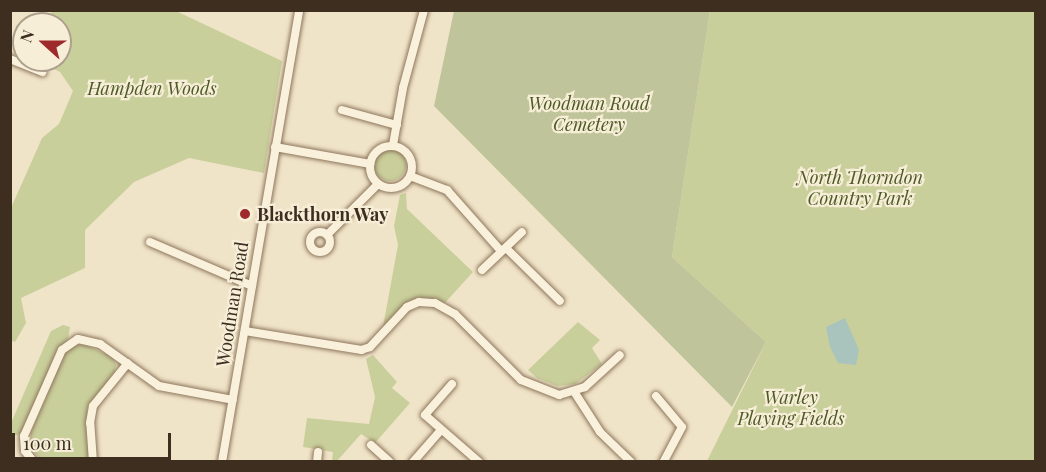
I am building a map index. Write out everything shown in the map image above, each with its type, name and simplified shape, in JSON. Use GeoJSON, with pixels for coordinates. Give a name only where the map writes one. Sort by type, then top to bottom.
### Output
{"type":"FeatureCollection","features":[{"type":"Feature","properties":{"kind":"street","name":"Woodman Road"},"geometry":{"type":"LineString","coordinates":[[222,462],[299,10]]}},
{"type":"Feature","properties":{"kind":"street"},"geometry":{"type":"LineString","coordinates":[[393,145],[423,10]]}},
{"type":"Feature","properties":{"kind":"street"},"geometry":{"type":"LineString","coordinates":[[342,110],[397,125]]}},
{"type":"Feature","properties":{"kind":"street"},"geometry":{"type":"LineString","coordinates":[[378,184],[370,164],[375,152],[393,145]]}},
{"type":"Feature","properties":{"kind":"street"},"geometry":{"type":"LineString","coordinates":[[393,145],[409,157],[410,176]]}},
{"type":"Feature","properties":{"kind":"street"},"geometry":{"type":"LineString","coordinates":[[275,147],[370,164]]}},
{"type":"Feature","properties":{"kind":"street"},"geometry":{"type":"LineString","coordinates":[[378,184],[398,187],[410,176]]}},
{"type":"Feature","properties":{"kind":"street"},"geometry":{"type":"LineString","coordinates":[[410,176],[447,190],[504,250],[560,301]]}},
{"type":"Feature","properties":{"kind":"street"},"geometry":{"type":"LineString","coordinates":[[327,235],[378,184]]}},
{"type":"Feature","properties":{"kind":"street"},"geometry":{"type":"LineString","coordinates":[[482,270],[522,232]]}},
{"type":"Feature","properties":{"kind":"street"},"geometry":{"type":"LineString","coordinates":[[150,242],[252,286]]}},
{"type":"Feature","properties":{"kind":"street"},"geometry":{"type":"LineString","coordinates":[[245,331],[361,350],[370,347],[407,307],[419,302],[435,303],[455,314],[520,380],[545,392],[575,393],[620,355]]}},
{"type":"Feature","properties":{"kind":"street"},"geometry":{"type":"LineString","coordinates":[[34,462],[26,451],[24,436],[67,344],[78,339],[92,341],[128,363],[159,386],[233,400]]}},
{"type":"Feature","properties":{"kind":"street"},"geometry":{"type":"LineString","coordinates":[[93,462],[90,423],[93,406],[128,363]]}},
{"type":"Feature","properties":{"kind":"street"},"geometry":{"type":"LineString","coordinates":[[452,384],[425,415],[479,462]]}},
{"type":"Feature","properties":{"kind":"street"},"geometry":{"type":"LineString","coordinates":[[575,393],[600,432],[631,462]]}},
{"type":"Feature","properties":{"kind":"street"},"geometry":{"type":"LineString","coordinates":[[656,396],[682,426],[665,458]]}},
{"type":"Feature","properties":{"kind":"street"},"geometry":{"type":"LineString","coordinates":[[413,462],[441,430]]}},
{"type":"Feature","properties":{"kind":"street"},"geometry":{"type":"LineString","coordinates":[[371,445],[390,462]]}},
{"type":"Feature","properties":{"kind":"street"},"geometry":{"type":"LineString","coordinates":[[316,462],[318,452]]}},
{"type":"Feature","properties":{"kind":"green space","name":"Hampden Woods"},"geometry":{"type":"Polygon","coordinates":[[[176,11],[282,61],[264,173],[189,158],[134,182],[85,230],[85,268],[21,298],[26,323],[15,342],[10,340],[11,208],[42,138],[59,124],[73,91],[60,72],[72,72],[72,12],[52,12],[176,11]]]}},
{"type":"Feature","properties":{"kind":"green space","name":"Woodman Road Cemetery"},"geometry":{"type":"Polygon","coordinates":[[[454,11],[710,11],[672,257],[766,342],[732,407],[434,106],[454,11]]]}},
{"type":"Feature","properties":{"kind":"green space","name":"North Thorndon Country Park"},"geometry":{"type":"Polygon","coordinates":[[[710,11],[1035,11],[1035,461],[707,461],[766,342],[672,257],[710,11]]]}},
{"type":"Feature","properties":{"kind":"green space"},"geometry":{"type":"Polygon","coordinates":[[[390,149],[401,154],[406,165],[401,176],[390,181],[379,176],[374,165],[379,154],[390,149]]]}},
{"type":"Feature","properties":{"kind":"green space"},"geometry":{"type":"Polygon","coordinates":[[[406,193],[407,209],[473,272],[443,305],[419,302],[382,332],[398,245],[394,226],[400,195],[406,193]]]}},
{"type":"Feature","properties":{"kind":"green space"},"geometry":{"type":"Polygon","coordinates":[[[578,322],[600,340],[592,348],[602,364],[575,384],[557,386],[537,378],[528,370],[578,322]]]}},
{"type":"Feature","properties":{"kind":"green space"},"geometry":{"type":"Polygon","coordinates":[[[63,325],[70,327],[68,339],[57,350],[21,434],[11,436],[11,423],[51,331],[63,325]]]}},
{"type":"Feature","properties":{"kind":"green space"},"geometry":{"type":"Polygon","coordinates":[[[84,344],[112,357],[116,364],[115,371],[87,409],[90,458],[88,461],[43,461],[30,448],[31,432],[65,353],[74,346],[84,344]]]}},
{"type":"Feature","properties":{"kind":"green space"},"geometry":{"type":"Polygon","coordinates":[[[373,355],[397,382],[392,388],[410,403],[375,443],[361,434],[337,461],[332,461],[333,452],[303,447],[307,418],[369,424],[375,397],[366,359],[373,355]]]}},
{"type":"Feature","properties":{"kind":"water"},"geometry":{"type":"Polygon","coordinates":[[[845,318],[859,350],[856,365],[838,363],[830,347],[826,327],[845,318]]]}},
{"type":"Feature","properties":{"kind":"place","name":"Blackthorn Way"},"geometry":{"type":"Point","coordinates":[245,214]}},
{"type":"Feature","properties":{"kind":"park label","name":"Warley Playing Fields"},"geometry":{"type":"Point","coordinates":[791,408]}}]}
